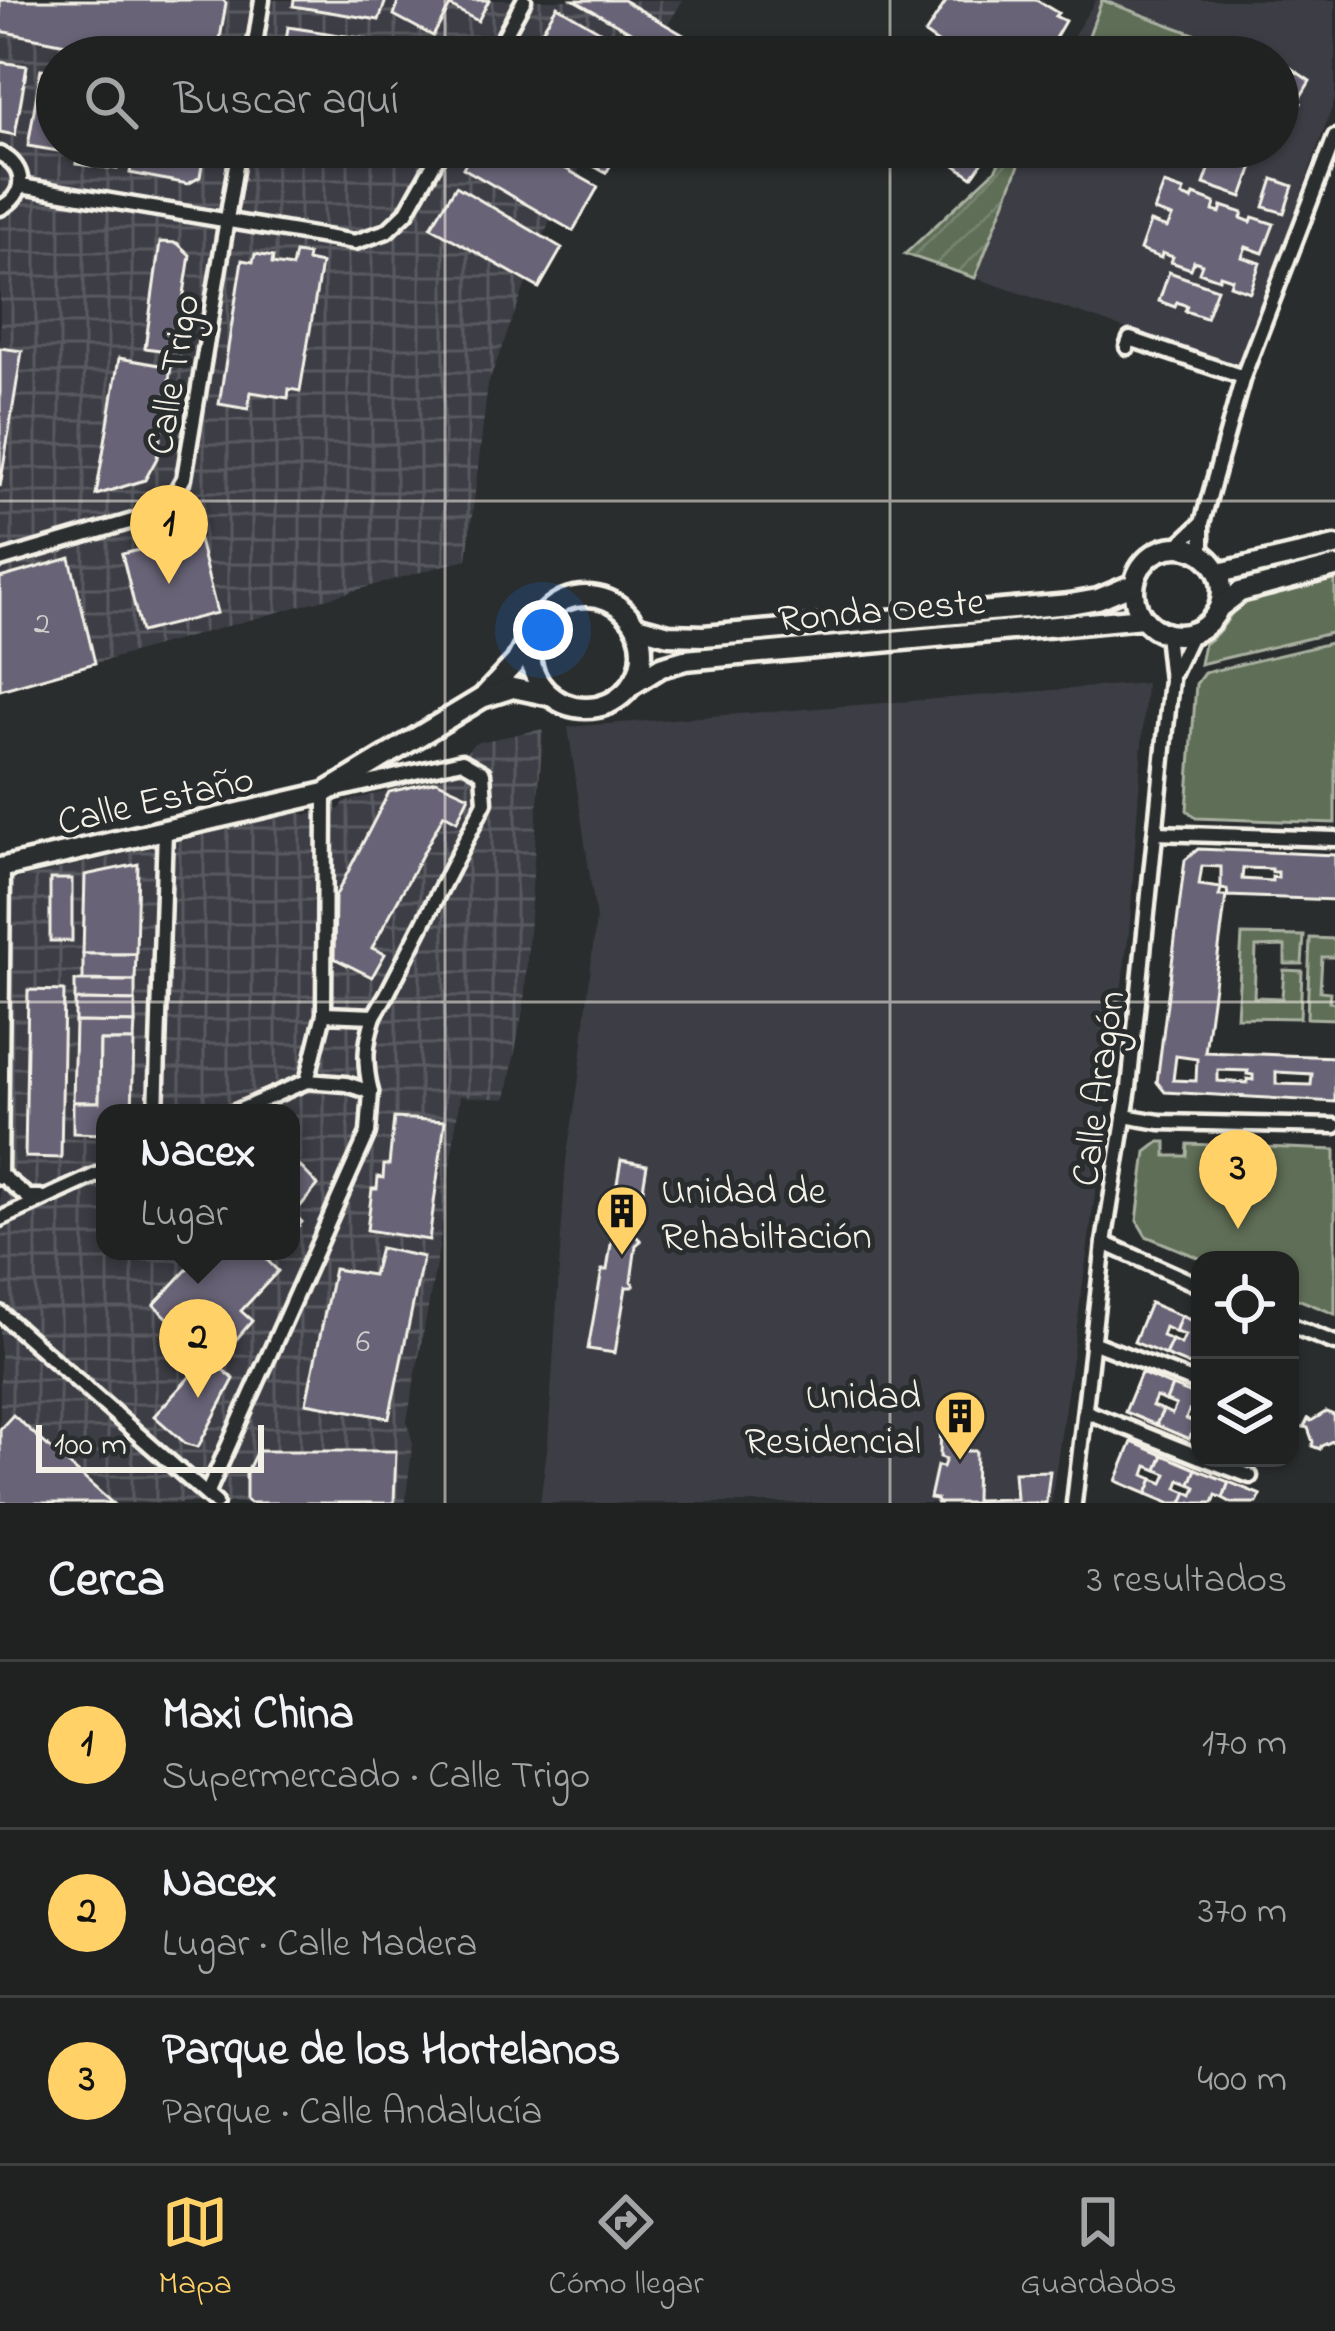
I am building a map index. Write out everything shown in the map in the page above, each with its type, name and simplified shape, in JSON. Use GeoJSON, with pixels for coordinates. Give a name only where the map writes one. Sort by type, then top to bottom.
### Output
{"type":"FeatureCollection","features":[{"type":"Feature","properties":{"kind":"main road"},"geometry":{"type":"LineString","coordinates":[[1177,546],[1202,553],[1219,572],[1222,596],[1213,619],[1192,633],[1166,634],[1153,628],[1134,596],[1139,569],[1162,549],[1177,546]]}},
{"type":"Feature","properties":{"kind":"main road"},"geometry":{"type":"LineString","coordinates":[[1219,572],[1335,546]]}},
{"type":"Feature","properties":{"kind":"main road"},"geometry":{"type":"LineString","coordinates":[[1220,607],[1240,592],[1265,583],[1335,567]]}},
{"type":"Feature","properties":{"kind":"main road","name":"Ronda Oeste"},"geometry":{"type":"LineString","coordinates":[[636,626],[670,635],[704,636],[1075,603],[1134,584]]}},
{"type":"Feature","properties":{"kind":"main road"},"geometry":{"type":"LineString","coordinates":[[595,596],[626,612],[636,626],[642,656],[639,671],[619,698],[584,709],[551,696],[538,682],[530,645],[536,626],[560,602],[595,596]]}},
{"type":"Feature","properties":{"kind":"main road","name":"Ronda Oeste"},"geometry":{"type":"LineString","coordinates":[[632,685],[685,659],[1143,618]]}},
{"type":"Feature","properties":{"kind":"main road","name":"Calle Estaño"},"geometry":{"type":"LineString","coordinates":[[482,698],[516,662],[536,626]]}},
{"type":"Feature","properties":{"kind":"main road","name":"Calle Estaño"},"geometry":{"type":"LineString","coordinates":[[2,868],[325,793],[482,698],[513,688],[551,696]]}},
{"type":"Feature","properties":{"kind":"street"},"geometry":{"type":"LineString","coordinates":[[256,36],[262,0]]}},
{"type":"Feature","properties":{"kind":"street"},"geometry":{"type":"LineString","coordinates":[[504,36],[524,0]]}},
{"type":"Feature","properties":{"kind":"street"},"geometry":{"type":"LineString","coordinates":[[1202,553],[1202,523],[1243,377],[1335,137]]}},
{"type":"Feature","properties":{"kind":"street"},"geometry":{"type":"LineString","coordinates":[[0,154],[19,168],[21,186],[11,202],[0,208]]}},
{"type":"Feature","properties":{"kind":"street","name":"Calle Trigo"},"geometry":{"type":"LineString","coordinates":[[0,560],[146,517],[172,498],[184,478],[236,168]]}},
{"type":"Feature","properties":{"kind":"street"},"geometry":{"type":"LineString","coordinates":[[21,186],[355,242],[387,231],[406,213],[431,168]]}},
{"type":"Feature","properties":{"kind":"street"},"geometry":{"type":"LineString","coordinates":[[1127,347],[1130,339],[1243,377]]}},
{"type":"Feature","properties":{"kind":"street"},"geometry":{"type":"LineString","coordinates":[[1177,546],[1202,523]]}},
{"type":"Feature","properties":{"kind":"street","name":"Calle Aragón"},"geometry":{"type":"LineString","coordinates":[[1171,680],[1192,633]]}},
{"type":"Feature","properties":{"kind":"street","name":"Calle Aragón"},"geometry":{"type":"LineString","coordinates":[[1074,1503],[1156,833],[1171,680],[1166,634]]}},
{"type":"Feature","properties":{"kind":"street","name":"Calle Estaño"},"geometry":{"type":"LineString","coordinates":[[325,793],[462,761],[482,773],[485,802],[374,1016]]}},
{"type":"Feature","properties":{"kind":"street"},"geometry":{"type":"LineString","coordinates":[[307,1081],[324,1014],[325,793]]}},
{"type":"Feature","properties":{"kind":"street"},"geometry":{"type":"LineString","coordinates":[[156,1104],[165,829]]}},
{"type":"Feature","properties":{"kind":"street"},"geometry":{"type":"LineString","coordinates":[[1156,833],[1335,839]]}},
{"type":"Feature","properties":{"kind":"street"},"geometry":{"type":"LineString","coordinates":[[2,868],[0,1176],[28,1197],[49,1196]]}},
{"type":"Feature","properties":{"kind":"street"},"geometry":{"type":"LineString","coordinates":[[0,1313],[212,1498],[368,1132],[371,1092],[364,1059],[374,1016],[324,1014]]}},
{"type":"Feature","properties":{"kind":"street"},"geometry":{"type":"LineString","coordinates":[[254,1104],[307,1081],[346,1084],[371,1092]]}},
{"type":"Feature","properties":{"kind":"street"},"geometry":{"type":"LineString","coordinates":[[1124,1116],[1160,1122],[1335,1126]]}},
{"type":"Feature","properties":{"kind":"street"},"geometry":{"type":"LineString","coordinates":[[0,1219],[96,1175]]}},
{"type":"Feature","properties":{"kind":"street"},"geometry":{"type":"LineString","coordinates":[[1103,1244],[1191,1282]]}},
{"type":"Feature","properties":{"kind":"street"},"geometry":{"type":"LineString","coordinates":[[1299,1328],[1335,1342]]}},
{"type":"Feature","properties":{"kind":"street"},"geometry":{"type":"LineString","coordinates":[[1092,1342],[1191,1380]]}},
{"type":"Feature","properties":{"kind":"street"},"geometry":{"type":"LineString","coordinates":[[1084,1411],[1191,1453]]}},
{"type":"Feature","properties":{"kind":"street"},"geometry":{"type":"LineString","coordinates":[[1227,1467],[1250,1476]]}},
{"type":"Feature","properties":{"kind":"shaded area"},"geometry":{"type":"Polygon","coordinates":[[[0,0],[683,0],[661,36],[36,36],[36,168],[580,168],[552,215],[488,384],[467,559],[0,690],[0,0]]]}},
{"type":"Feature","properties":{"kind":"shaded area"},"geometry":{"type":"Polygon","coordinates":[[[1096,0],[1335,0],[1335,99],[1239,367],[905,254],[996,168],[1299,168],[1299,36],[1073,36],[1096,0]]]}},
{"type":"Feature","properties":{"kind":"shaded area"},"geometry":{"type":"Polygon","coordinates":[[[1146,683],[1130,923],[1051,1503],[540,1503],[566,1160],[596,918],[568,727],[1146,683]]]}},
{"type":"Feature","properties":{"kind":"shaded area"},"geometry":{"type":"Polygon","coordinates":[[[543,729],[524,1005],[506,1099],[460,1096],[438,1254],[407,1421],[413,1444],[405,1503],[0,1503],[0,883],[299,813],[340,809],[344,802],[447,776],[474,743],[543,729]]]}},
{"type":"Feature","properties":{"kind":"green space"},"geometry":{"type":"Polygon","coordinates":[[[1102,0],[1199,36],[1089,36],[1102,0]]]}},
{"type":"Feature","properties":{"kind":"green space"},"geometry":{"type":"Polygon","coordinates":[[[1018,168],[975,278],[905,254],[995,170],[1018,168]]]}},
{"type":"Feature","properties":{"kind":"green space"},"geometry":{"type":"Polygon","coordinates":[[[1335,576],[1335,632],[1200,664],[1204,644],[1247,598],[1335,576]]]}},
{"type":"Feature","properties":{"kind":"green space"},"geometry":{"type":"Polygon","coordinates":[[[1335,642],[1335,823],[1196,818],[1187,810],[1196,684],[1204,673],[1335,642]]]}},
{"type":"Feature","properties":{"kind":"green space"},"geometry":{"type":"Polygon","coordinates":[[[1242,935],[1304,936],[1302,964],[1285,964],[1285,946],[1256,947],[1254,997],[1282,998],[1284,970],[1302,971],[1300,1018],[1237,1017],[1242,935]]]}},
{"type":"Feature","properties":{"kind":"green space"},"geometry":{"type":"Polygon","coordinates":[[[1310,938],[1335,939],[1335,957],[1322,957],[1320,991],[1330,992],[1335,1019],[1307,1018],[1310,938]]]}},
{"type":"Feature","properties":{"kind":"green space"},"geometry":{"type":"Polygon","coordinates":[[[1159,1142],[1166,1142],[1166,1156],[1187,1156],[1188,1144],[1335,1150],[1335,1314],[1299,1300],[1299,1251],[1191,1251],[1191,1255],[1146,1236],[1137,1221],[1146,1152],[1159,1142]]]}},
{"type":"Feature","properties":{"kind":"building"},"geometry":{"type":"Polygon","coordinates":[[[0,0],[226,3],[220,36],[36,38],[0,31],[0,0]]]}},
{"type":"Feature","properties":{"kind":"building"},"geometry":{"type":"Polygon","coordinates":[[[294,0],[386,0],[379,20],[293,6],[294,0]]]}},
{"type":"Feature","properties":{"kind":"building"},"geometry":{"type":"Polygon","coordinates":[[[399,0],[489,0],[478,21],[450,6],[433,36],[394,15],[399,0]]]}},
{"type":"Feature","properties":{"kind":"building"},"geometry":{"type":"Polygon","coordinates":[[[574,0],[623,0],[685,36],[638,36],[574,0]]]}},
{"type":"Feature","properties":{"kind":"building"},"geometry":{"type":"Polygon","coordinates":[[[947,0],[1036,0],[1065,21],[1056,36],[925,34],[947,0]]]}},
{"type":"Feature","properties":{"kind":"building"},"geometry":{"type":"Polygon","coordinates":[[[557,6],[608,36],[539,36],[557,6]]]}},
{"type":"Feature","properties":{"kind":"building"},"geometry":{"type":"Polygon","coordinates":[[[288,27],[346,36],[287,36],[288,27]]]}},
{"type":"Feature","properties":{"kind":"building"},"geometry":{"type":"Polygon","coordinates":[[[0,62],[27,66],[15,135],[0,132],[0,62]]]}},
{"type":"Feature","properties":{"kind":"building"},"geometry":{"type":"Polygon","coordinates":[[[1299,74],[1310,81],[1299,99],[1299,74]]]}},
{"type":"Feature","properties":{"kind":"building"},"geometry":{"type":"Polygon","coordinates":[[[36,99],[36,147],[28,146],[36,99]]]}},
{"type":"Feature","properties":{"kind":"building"},"geometry":{"type":"Polygon","coordinates":[[[131,168],[202,168],[200,177],[188,184],[130,173],[131,168]]]}},
{"type":"Feature","properties":{"kind":"building"},"geometry":{"type":"Polygon","coordinates":[[[463,168],[564,168],[598,187],[573,231],[463,168]]]}},
{"type":"Feature","properties":{"kind":"building"},"geometry":{"type":"Polygon","coordinates":[[[1210,168],[1252,168],[1242,197],[1204,184],[1210,168]]]}},
{"type":"Feature","properties":{"kind":"building"},"geometry":{"type":"Polygon","coordinates":[[[1273,179],[1293,186],[1284,213],[1264,207],[1273,179]]]}},
{"type":"Feature","properties":{"kind":"building"},"geometry":{"type":"Polygon","coordinates":[[[1164,184],[1184,191],[1182,196],[1192,200],[1194,195],[1215,203],[1213,211],[1220,213],[1222,206],[1243,213],[1241,218],[1251,222],[1253,217],[1274,224],[1263,253],[1246,247],[1242,257],[1260,263],[1250,292],[1230,285],[1232,279],[1199,272],[1202,264],[1194,261],[1191,269],[1171,262],[1173,257],[1140,250],[1150,222],[1167,228],[1172,217],[1154,211],[1164,184]]]}},
{"type":"Feature","properties":{"kind":"building"},"geometry":{"type":"Polygon","coordinates":[[[456,186],[562,248],[539,288],[431,227],[456,186]]]}},
{"type":"Feature","properties":{"kind":"building"},"geometry":{"type":"Polygon","coordinates":[[[160,242],[177,243],[190,255],[175,352],[145,348],[160,242]]]}},
{"type":"Feature","properties":{"kind":"building"},"geometry":{"type":"Polygon","coordinates":[[[295,253],[321,264],[300,391],[289,389],[288,398],[251,392],[248,409],[219,404],[242,260],[253,262],[255,254],[273,257],[272,264],[292,267],[295,253]]]}},
{"type":"Feature","properties":{"kind":"building"},"geometry":{"type":"Polygon","coordinates":[[[1169,272],[1217,289],[1206,318],[1185,311],[1187,306],[1177,302],[1175,307],[1159,301],[1169,272]]]}},
{"type":"Feature","properties":{"kind":"building"},"geometry":{"type":"Polygon","coordinates":[[[0,348],[22,351],[0,487],[0,348]]]}},
{"type":"Feature","properties":{"kind":"building"},"geometry":{"type":"Polygon","coordinates":[[[119,358],[171,367],[157,458],[145,480],[96,495],[119,358]]]}},
{"type":"Feature","properties":{"kind":"building"},"geometry":{"type":"Polygon","coordinates":[[[198,536],[217,613],[141,632],[122,554],[198,536]]]}},
{"type":"Feature","properties":{"kind":"building"},"geometry":{"type":"Polygon","coordinates":[[[70,558],[95,663],[0,690],[0,578],[70,558]]]}},
{"type":"Feature","properties":{"kind":"building"},"geometry":{"type":"Polygon","coordinates":[[[436,781],[469,796],[457,821],[444,814],[372,948],[385,954],[372,977],[334,958],[335,897],[389,792],[436,781]]]}},
{"type":"Feature","properties":{"kind":"building"},"geometry":{"type":"Polygon","coordinates":[[[1198,849],[1335,855],[1335,900],[1228,896],[1221,889],[1219,896],[1226,896],[1205,1052],[1335,1057],[1335,1102],[1165,1092],[1157,1082],[1185,860],[1198,849]],[[1202,866],[1199,885],[1221,888],[1221,867],[1202,866]],[[1243,868],[1242,879],[1272,881],[1278,872],[1243,868]],[[1176,1056],[1173,1080],[1196,1081],[1197,1059],[1176,1056]],[[1218,1070],[1218,1081],[1253,1080],[1248,1071],[1218,1070]],[[1276,1072],[1276,1084],[1311,1085],[1312,1074],[1276,1072]]]}},
{"type":"Feature","properties":{"kind":"building"},"geometry":{"type":"Polygon","coordinates":[[[138,864],[136,954],[83,954],[85,875],[138,864]]]}},
{"type":"Feature","properties":{"kind":"building"},"geometry":{"type":"Polygon","coordinates":[[[50,879],[72,879],[72,941],[50,941],[50,879]]]}},
{"type":"Feature","properties":{"kind":"building"},"geometry":{"type":"Polygon","coordinates":[[[83,954],[136,954],[135,981],[83,980],[83,954]]]}},
{"type":"Feature","properties":{"kind":"building"},"geometry":{"type":"Polygon","coordinates":[[[75,981],[135,981],[135,1001],[75,1000],[75,981]]]}},
{"type":"Feature","properties":{"kind":"building"},"geometry":{"type":"Polygon","coordinates":[[[28,990],[64,991],[61,1158],[25,1157],[28,990]]]}},
{"type":"Feature","properties":{"kind":"building"},"geometry":{"type":"Polygon","coordinates":[[[75,1000],[135,1001],[135,1023],[75,1022],[75,1000]]]}},
{"type":"Feature","properties":{"kind":"building"},"geometry":{"type":"Polygon","coordinates":[[[75,1022],[135,1023],[134,1041],[100,1041],[99,1102],[73,1102],[75,1022]]]}},
{"type":"Feature","properties":{"kind":"building"},"geometry":{"type":"Polygon","coordinates":[[[100,1041],[134,1041],[132,1104],[96,1104],[96,1134],[73,1133],[73,1102],[99,1102],[100,1041]]]}},
{"type":"Feature","properties":{"kind":"building"},"geometry":{"type":"Polygon","coordinates":[[[394,1118],[445,1121],[429,1240],[367,1230],[372,1189],[377,1189],[378,1177],[383,1178],[384,1165],[389,1165],[394,1118]]]}},
{"type":"Feature","properties":{"kind":"building","name":"Unidad de Rehabiltación"},"geometry":{"type":"Polygon","coordinates":[[[621,1160],[647,1165],[635,1235],[641,1241],[636,1245],[634,1285],[626,1287],[615,1353],[588,1349],[602,1270],[607,1270],[621,1160]]]}},
{"type":"Feature","properties":{"kind":"building"},"geometry":{"type":"Polygon","coordinates":[[[300,1166],[318,1185],[300,1207],[300,1166]]]}},
{"type":"Feature","properties":{"kind":"building"},"geometry":{"type":"Polygon","coordinates":[[[380,1248],[423,1257],[389,1418],[306,1403],[334,1269],[373,1275],[380,1248]]]}},
{"type":"Feature","properties":{"kind":"building"},"geometry":{"type":"Polygon","coordinates":[[[196,1260],[269,1260],[278,1271],[241,1311],[252,1321],[216,1363],[154,1305],[196,1260]]]}},
{"type":"Feature","properties":{"kind":"building"},"geometry":{"type":"Polygon","coordinates":[[[1150,1303],[1181,1316],[1175,1332],[1165,1327],[1162,1336],[1172,1340],[1165,1355],[1134,1342],[1150,1303]]]}},
{"type":"Feature","properties":{"kind":"building"},"geometry":{"type":"Polygon","coordinates":[[[1181,1316],[1191,1320],[1191,1366],[1165,1355],[1172,1340],[1181,1344],[1185,1335],[1175,1332],[1181,1316]]]}},
{"type":"Feature","properties":{"kind":"building"},"geometry":{"type":"Polygon","coordinates":[[[208,1357],[234,1379],[198,1447],[186,1444],[154,1416],[208,1357]]]}},
{"type":"Feature","properties":{"kind":"building"},"geometry":{"type":"Polygon","coordinates":[[[1141,1373],[1172,1386],[1166,1401],[1156,1397],[1152,1406],[1163,1410],[1156,1425],[1125,1412],[1141,1373]]]}},
{"type":"Feature","properties":{"kind":"building"},"geometry":{"type":"Polygon","coordinates":[[[1172,1386],[1191,1393],[1186,1419],[1191,1421],[1189,1439],[1156,1425],[1163,1410],[1172,1414],[1176,1405],[1166,1401],[1172,1386]]]}},
{"type":"Feature","properties":{"kind":"building"},"geometry":{"type":"Polygon","coordinates":[[[1326,1412],[1334,1415],[1335,1440],[1320,1449],[1312,1446],[1304,1427],[1308,1419],[1326,1412]]]}},
{"type":"Feature","properties":{"kind":"building"},"geometry":{"type":"Polygon","coordinates":[[[13,1415],[112,1503],[0,1503],[0,1429],[13,1415]]]}},
{"type":"Feature","properties":{"kind":"building","name":"Unidad Residencial"},"geometry":{"type":"Polygon","coordinates":[[[941,1422],[968,1422],[967,1451],[976,1451],[975,1500],[1016,1499],[1014,1472],[1050,1471],[1046,1503],[937,1503],[930,1498],[937,1466],[943,1467],[946,1459],[940,1457],[941,1422]]]}},
{"type":"Feature","properties":{"kind":"building"},"geometry":{"type":"Polygon","coordinates":[[[1132,1442],[1163,1455],[1157,1470],[1147,1466],[1144,1475],[1153,1479],[1147,1494],[1116,1481],[1132,1442]]]}},
{"type":"Feature","properties":{"kind":"building"},"geometry":{"type":"Polygon","coordinates":[[[257,1451],[396,1451],[394,1503],[250,1503],[246,1473],[257,1451]]]}},
{"type":"Feature","properties":{"kind":"building"},"geometry":{"type":"Polygon","coordinates":[[[1163,1455],[1196,1469],[1190,1484],[1180,1480],[1177,1488],[1187,1492],[1182,1503],[1147,1494],[1153,1479],[1163,1483],[1167,1474],[1157,1470],[1163,1455]]]}},
{"type":"Feature","properties":{"kind":"building"},"geometry":{"type":"Polygon","coordinates":[[[1196,1469],[1229,1482],[1223,1498],[1216,1495],[1213,1503],[1182,1503],[1187,1492],[1193,1495],[1196,1487],[1190,1484],[1196,1469]]]}},
{"type":"Feature","properties":{"kind":"building"},"geometry":{"type":"Polygon","coordinates":[[[1229,1482],[1261,1495],[1257,1503],[1232,1503],[1223,1498],[1229,1482]]]}},
{"type":"Feature","properties":{"kind":"place","name":"Maxi China"},"geometry":{"type":"Point","coordinates":[169,584]}},
{"type":"Feature","properties":{"kind":"place","name":"Parque de los Hortelanos"},"geometry":{"type":"Point","coordinates":[1238,1229]}},
{"type":"Feature","properties":{"kind":"place","name":"Unidad de Rehabiltación"},"geometry":{"type":"Point","coordinates":[622,1257]}},
{"type":"Feature","properties":{"kind":"place","name":"Nacex"},"geometry":{"type":"Point","coordinates":[198,1398]}},
{"type":"Feature","properties":{"kind":"place","name":"Unidad Residencial"},"geometry":{"type":"Point","coordinates":[960,1462]}}]}
